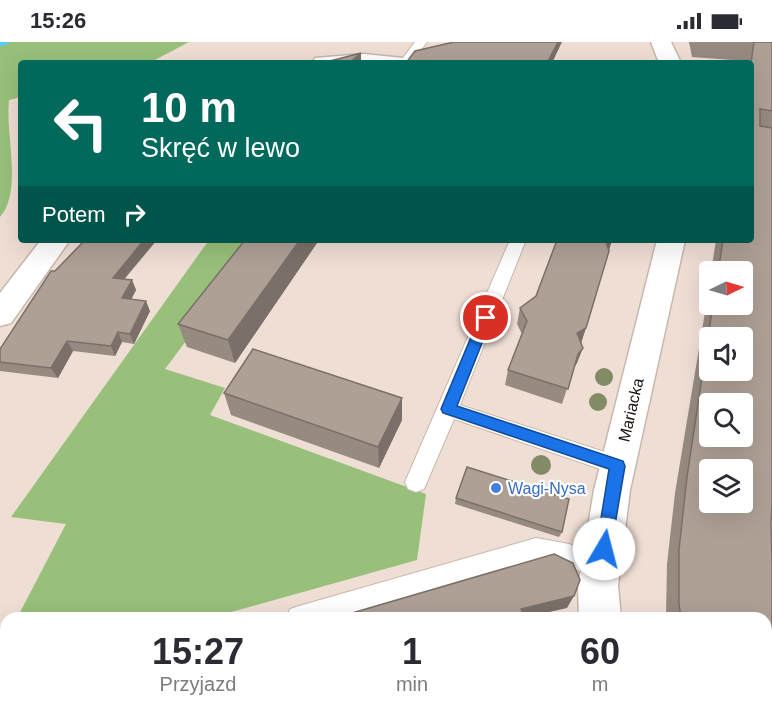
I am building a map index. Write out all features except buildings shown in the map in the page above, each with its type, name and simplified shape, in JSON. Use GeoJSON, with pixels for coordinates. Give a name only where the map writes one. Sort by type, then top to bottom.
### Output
{"type":"FeatureCollection","features":[{"type":"Feature","properties":{"kind":"street"},"geometry":{"type":"LineString","coordinates":[[661,42],[669,60]]}},
{"type":"Feature","properties":{"kind":"street"},"geometry":{"type":"LineString","coordinates":[[0,315],[54,243]]}},
{"type":"Feature","properties":{"kind":"street","name":"Mariacka"},"geometry":{"type":"LineString","coordinates":[[600,612],[598,586],[618,466],[670,243]]}},
{"type":"Feature","properties":{"kind":"lane"},"geometry":{"type":"LineString","coordinates":[[407,60],[421,42]]}},
{"type":"Feature","properties":{"kind":"lane"},"geometry":{"type":"LineString","coordinates":[[416,483],[517,243]]}},
{"type":"Feature","properties":{"kind":"lane"},"geometry":{"type":"LineString","coordinates":[[448,409],[618,466]]}},
{"type":"Feature","properties":{"kind":"lane"},"geometry":{"type":"LineString","coordinates":[[320,612],[536,549],[569,555],[601,569]]}},
{"type":"Feature","properties":{"kind":"green space"},"geometry":{"type":"Polygon","coordinates":[[[0,42],[189,42],[155,60],[18,60],[18,98],[9,100],[8,113],[12,161],[11,192],[7,206],[0,217],[0,42]]]}},
{"type":"Feature","properties":{"kind":"green space"},"geometry":{"type":"Polygon","coordinates":[[[207,243],[260,243],[165,369],[225,388],[210,415],[426,494],[417,560],[231,612],[20,612],[66,524],[11,517],[207,243]]]}},
{"type":"Feature","properties":{"kind":"waterway"},"geometry":{"type":"LineString","coordinates":[[0,45],[7,42]]}},
{"type":"Feature","properties":{"kind":"place","name":"Wagi-Nysa"},"geometry":{"type":"Point","coordinates":[496,488]}},
{"type":"Feature","properties":{"kind":"route"},"geometry":{"type":"LineString","coordinates":[[486,318],[448,409],[618,466],[612,490],[604,549]]}}]}
